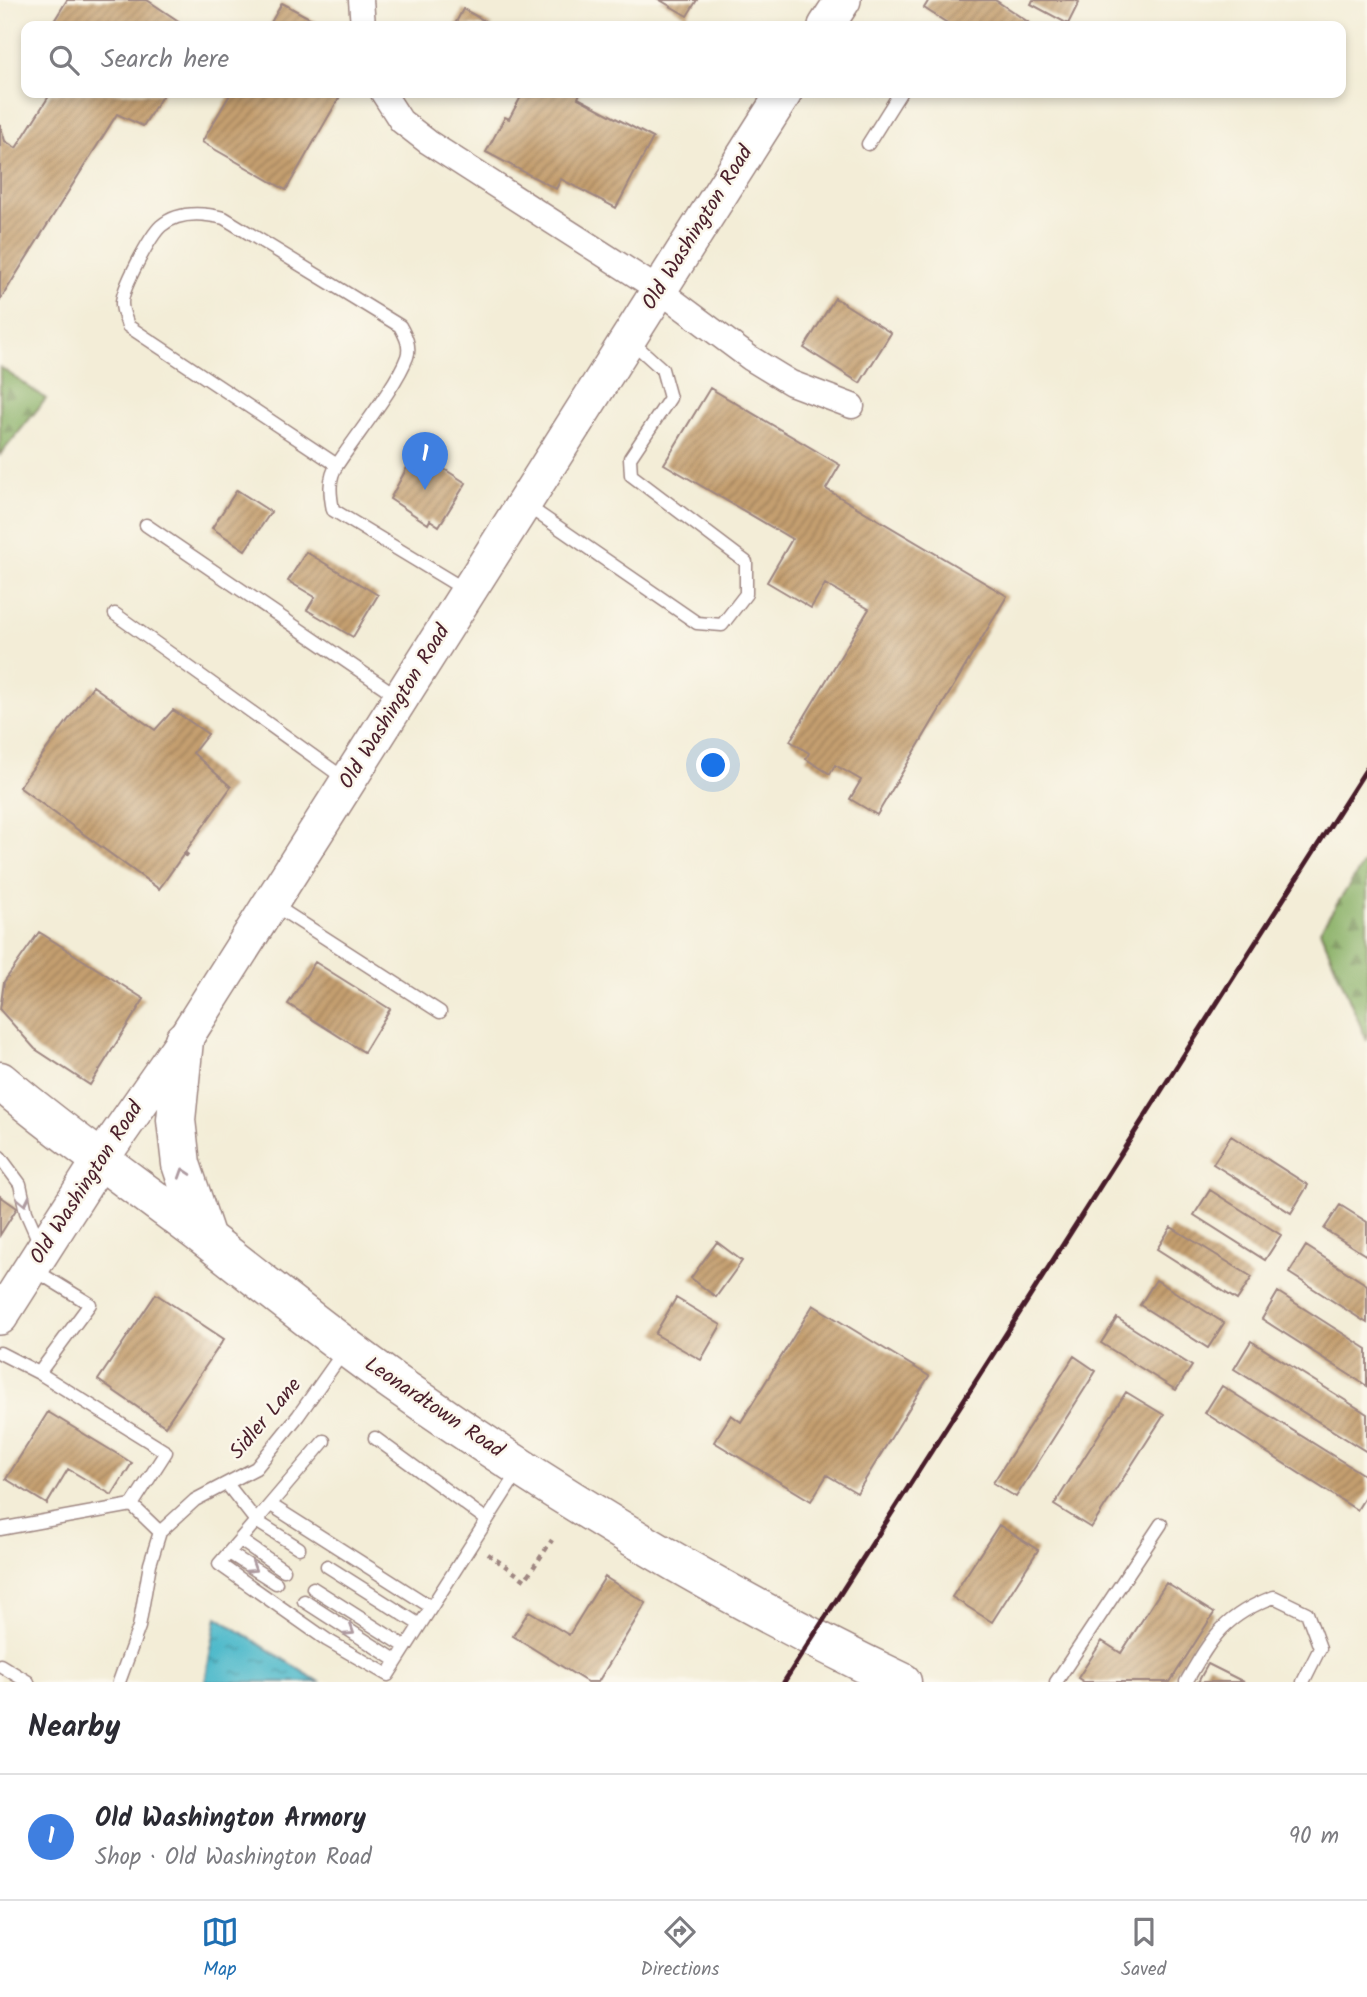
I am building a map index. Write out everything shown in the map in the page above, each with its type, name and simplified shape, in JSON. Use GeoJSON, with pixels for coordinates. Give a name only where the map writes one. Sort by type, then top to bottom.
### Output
{"type":"FeatureCollection","features":[{"type":"Feature","properties":{"kind":"highway"},"geometry":{"type":"LineString","coordinates":[[184,1040],[176,1120],[181,1164],[206,1238]]}},
{"type":"Feature","properties":{"kind":"highway","name":"Leonardtown Road"},"geometry":{"type":"LineString","coordinates":[[0,1081],[99,1162],[206,1238],[346,1347],[521,1468],[652,1549],[810,1638],[902,1682]]}},
{"type":"Feature","properties":{"kind":"main road","name":"Old Washington Road"},"geometry":{"type":"LineString","coordinates":[[0,1317],[99,1162],[184,1040],[781,98]]}},
{"type":"Feature","properties":{"kind":"street"},"geometry":{"type":"LineString","coordinates":[[361,0],[363,21]]}},
{"type":"Feature","properties":{"kind":"street"},"geometry":{"type":"LineString","coordinates":[[386,98],[401,121],[428,142],[659,290],[750,358],[791,383],[852,406]]}},
{"type":"Feature","properties":{"kind":"lane"},"geometry":{"type":"LineString","coordinates":[[868,144],[897,98]]}},
{"type":"Feature","properties":{"kind":"lane"},"geometry":{"type":"LineString","coordinates":[[337,465],[128,326],[121,306],[123,290],[161,226],[181,216],[202,213],[224,218],[400,326],[407,338],[408,355],[337,465],[331,483],[333,510],[468,592]]}},
{"type":"Feature","properties":{"kind":"lane"},"geometry":{"type":"LineString","coordinates":[[523,503],[697,623],[722,625],[746,594],[746,562],[631,475],[630,458],[670,398],[662,369],[628,339]]}},
{"type":"Feature","properties":{"kind":"lane"},"geometry":{"type":"LineString","coordinates":[[146,525],[400,698]]}},
{"type":"Feature","properties":{"kind":"lane"},"geometry":{"type":"LineString","coordinates":[[115,614],[348,781]]}},
{"type":"Feature","properties":{"kind":"lane"},"geometry":{"type":"LineString","coordinates":[[271,902],[440,1012]]}},
{"type":"Feature","properties":{"kind":"lane"},"geometry":{"type":"LineString","coordinates":[[0,1157],[20,1184],[37,1259],[90,1304],[39,1373]]}},
{"type":"Feature","properties":{"kind":"lane","name":"Sidler Lane"},"geometry":{"type":"LineString","coordinates":[[160,1532],[195,1500],[256,1468],[298,1416],[346,1347]]}},
{"type":"Feature","properties":{"kind":"lane"},"geometry":{"type":"LineString","coordinates":[[0,1353],[39,1373],[166,1452],[132,1505],[0,1529]]}},
{"type":"Feature","properties":{"kind":"lane"},"geometry":{"type":"LineString","coordinates":[[376,1438],[488,1520]]}},
{"type":"Feature","properties":{"kind":"lane"},"geometry":{"type":"LineString","coordinates":[[324,1441],[219,1564],[327,1640],[388,1675],[521,1468]]}},
{"type":"Feature","properties":{"kind":"lane"},"geometry":{"type":"LineString","coordinates":[[227,1484],[256,1521],[299,1548]]}},
{"type":"Feature","properties":{"kind":"lane"},"geometry":{"type":"LineString","coordinates":[[119,1682],[139,1627],[150,1564],[160,1532],[132,1505]]}},
{"type":"Feature","properties":{"kind":"lane"},"geometry":{"type":"LineString","coordinates":[[271,1505],[431,1608]]}},
{"type":"Feature","properties":{"kind":"lane"},"geometry":{"type":"LineString","coordinates":[[1056,1682],[1161,1524]]}},
{"type":"Feature","properties":{"kind":"lane"},"geometry":{"type":"LineString","coordinates":[[240,1540],[284,1570]]}},
{"type":"Feature","properties":{"kind":"lane"},"geometry":{"type":"LineString","coordinates":[[229,1553],[276,1583]]}},
{"type":"Feature","properties":{"kind":"lane"},"geometry":{"type":"LineString","coordinates":[[327,1566],[420,1625]]}},
{"type":"Feature","properties":{"kind":"lane"},"geometry":{"type":"LineString","coordinates":[[313,1588],[406,1647]]}},
{"type":"Feature","properties":{"kind":"lane"},"geometry":{"type":"LineString","coordinates":[[1186,1682],[1212,1637],[1245,1607],[1274,1597],[1307,1613],[1320,1648],[1303,1682]]}},
{"type":"Feature","properties":{"kind":"lane"},"geometry":{"type":"LineString","coordinates":[[304,1601],[397,1661]]}},
{"type":"Feature","properties":{"kind":"lane"},"geometry":{"type":"LineString","coordinates":[[0,1665],[28,1682]]}},
{"type":"Feature","properties":{"kind":"path"},"geometry":{"type":"LineString","coordinates":[[184,853],[189,857]]}},
{"type":"Feature","properties":{"kind":"path"},"geometry":{"type":"LineString","coordinates":[[472,1543],[525,1580],[552,1540]]}},
{"type":"Feature","properties":{"kind":"green space"},"geometry":{"type":"Polygon","coordinates":[[[0,367],[46,399],[0,455],[0,367]]]}},
{"type":"Feature","properties":{"kind":"green space"},"geometry":{"type":"Polygon","coordinates":[[[1367,858],[1367,1041],[1320,930],[1367,858]]]}},
{"type":"Feature","properties":{"kind":"water"},"geometry":{"type":"Polygon","coordinates":[[[217,1617],[319,1682],[205,1682],[217,1617]]]}},
{"type":"Feature","properties":{"kind":"building"},"geometry":{"type":"Polygon","coordinates":[[[67,0],[147,0],[178,21],[54,21],[67,0]]]}},
{"type":"Feature","properties":{"kind":"building"},"geometry":{"type":"Polygon","coordinates":[[[660,0],[697,0],[687,16],[660,0]]]}},
{"type":"Feature","properties":{"kind":"building"},"geometry":{"type":"Polygon","coordinates":[[[929,0],[995,0],[1026,21],[944,21],[924,8],[929,0]]]}},
{"type":"Feature","properties":{"kind":"building"},"geometry":{"type":"Polygon","coordinates":[[[1033,0],[1079,2],[1070,21],[1062,21],[1031,4],[1033,0]]]}},
{"type":"Feature","properties":{"kind":"building"},"geometry":{"type":"Polygon","coordinates":[[[282,3],[315,21],[272,21],[282,3]]]}},
{"type":"Feature","properties":{"kind":"building"},"geometry":{"type":"Polygon","coordinates":[[[463,9],[485,21],[457,21],[463,9]]]}},
{"type":"Feature","properties":{"kind":"building"},"geometry":{"type":"Polygon","coordinates":[[[48,98],[161,98],[143,126],[117,114],[0,300],[0,124],[5,141],[16,148],[48,98]]]}},
{"type":"Feature","properties":{"kind":"building"},"geometry":{"type":"Polygon","coordinates":[[[228,98],[339,98],[286,190],[202,142],[228,98]]]}},
{"type":"Feature","properties":{"kind":"building"},"geometry":{"type":"Polygon","coordinates":[[[520,98],[578,98],[653,138],[616,208],[561,179],[556,189],[486,152],[505,117],[509,119],[520,98]]]}},
{"type":"Feature","properties":{"kind":"building"},"geometry":{"type":"Polygon","coordinates":[[[835,298],[891,333],[860,383],[804,348],[835,298]]]}},
{"type":"Feature","properties":{"kind":"building"},"geometry":{"type":"Polygon","coordinates":[[[710,388],[840,465],[826,489],[1007,596],[877,815],[850,799],[861,780],[835,765],[830,774],[806,759],[809,753],[790,741],[869,609],[825,584],[811,608],[767,582],[792,539],[664,464],[710,388]]]}},
{"type":"Feature","properties":{"kind":"building"},"geometry":{"type":"Polygon","coordinates":[[[416,451],[466,483],[439,526],[430,520],[428,524],[390,499],[416,451]]]}},
{"type":"Feature","properties":{"kind":"building"},"geometry":{"type":"Polygon","coordinates":[[[237,490],[271,512],[245,550],[212,528],[237,490]]]}},
{"type":"Feature","properties":{"kind":"building"},"geometry":{"type":"Polygon","coordinates":[[[306,552],[378,595],[353,637],[307,610],[315,597],[288,581],[306,552]]]}},
{"type":"Feature","properties":{"kind":"building"},"geometry":{"type":"Polygon","coordinates":[[[93,686],[155,730],[173,710],[208,734],[193,753],[231,787],[159,889],[19,787],[93,686]]]}},
{"type":"Feature","properties":{"kind":"building"},"geometry":{"type":"Polygon","coordinates":[[[39,932],[144,999],[90,1085],[35,1049],[0,1010],[4,982],[39,932]]]}},
{"type":"Feature","properties":{"kind":"building"},"geometry":{"type":"Polygon","coordinates":[[[315,962],[390,1009],[364,1052],[288,1004],[315,962]]]}},
{"type":"Feature","properties":{"kind":"building"},"geometry":{"type":"Polygon","coordinates":[[[1231,1136],[1308,1185],[1291,1213],[1213,1164],[1231,1136]]]}},
{"type":"Feature","properties":{"kind":"building"},"geometry":{"type":"Polygon","coordinates":[[[1210,1190],[1281,1235],[1265,1260],[1194,1215],[1210,1190]]]}},
{"type":"Feature","properties":{"kind":"building"},"geometry":{"type":"Polygon","coordinates":[[[0,1196],[17,1208],[0,1235],[0,1196]]]}},
{"type":"Feature","properties":{"kind":"building"},"geometry":{"type":"Polygon","coordinates":[[[1340,1205],[1367,1222],[1367,1256],[1324,1229],[1340,1205]]]}},
{"type":"Feature","properties":{"kind":"building"},"geometry":{"type":"Polygon","coordinates":[[[1171,1227],[1252,1277],[1237,1300],[1157,1249],[1171,1227]]]}},
{"type":"Feature","properties":{"kind":"building"},"geometry":{"type":"Polygon","coordinates":[[[717,1242],[742,1261],[716,1297],[691,1278],[717,1242]]]}},
{"type":"Feature","properties":{"kind":"building"},"geometry":{"type":"Polygon","coordinates":[[[1306,1246],[1367,1285],[1367,1323],[1289,1273],[1306,1246]]]}},
{"type":"Feature","properties":{"kind":"building"},"geometry":{"type":"Polygon","coordinates":[[[1156,1280],[1224,1323],[1208,1348],[1140,1305],[1156,1280]]]}},
{"type":"Feature","properties":{"kind":"building"},"geometry":{"type":"Polygon","coordinates":[[[1278,1292],[1367,1349],[1367,1386],[1262,1319],[1278,1292]]]}},
{"type":"Feature","properties":{"kind":"building"},"geometry":{"type":"Polygon","coordinates":[[[156,1294],[224,1339],[165,1426],[98,1380],[156,1294]]]}},
{"type":"Feature","properties":{"kind":"building"},"geometry":{"type":"Polygon","coordinates":[[[676,1298],[721,1325],[701,1360],[655,1334],[676,1298]]]}},
{"type":"Feature","properties":{"kind":"building"},"geometry":{"type":"Polygon","coordinates":[[[813,1305],[929,1376],[857,1493],[827,1475],[811,1501],[714,1442],[731,1415],[741,1422],[813,1305]]]}},
{"type":"Feature","properties":{"kind":"building"},"geometry":{"type":"Polygon","coordinates":[[[1117,1318],[1192,1366],[1176,1390],[1101,1343],[1117,1318]]]}},
{"type":"Feature","properties":{"kind":"building"},"geometry":{"type":"Polygon","coordinates":[[[1251,1341],[1367,1414],[1367,1452],[1234,1369],[1251,1341]]]}},
{"type":"Feature","properties":{"kind":"building"},"geometry":{"type":"Polygon","coordinates":[[[1074,1356],[1096,1371],[1016,1497],[993,1483],[1074,1356]]]}},
{"type":"Feature","properties":{"kind":"building"},"geometry":{"type":"Polygon","coordinates":[[[1222,1386],[1367,1477],[1367,1494],[1357,1510],[1205,1413],[1222,1386]]]}},
{"type":"Feature","properties":{"kind":"building"},"geometry":{"type":"Polygon","coordinates":[[[1126,1392],[1164,1415],[1091,1528],[1054,1505],[1126,1392]]]}},
{"type":"Feature","properties":{"kind":"building"},"geometry":{"type":"Polygon","coordinates":[[[48,1412],[132,1463],[112,1495],[68,1469],[47,1504],[6,1479],[48,1412]]]}},
{"type":"Feature","properties":{"kind":"building"},"geometry":{"type":"Polygon","coordinates":[[[999,1525],[1038,1550],[992,1622],[952,1597],[999,1525]]]}},
{"type":"Feature","properties":{"kind":"building"},"geometry":{"type":"Polygon","coordinates":[[[605,1577],[646,1603],[598,1682],[587,1682],[513,1636],[529,1611],[569,1635],[605,1577]]]}},
{"type":"Feature","properties":{"kind":"building"},"geometry":{"type":"Polygon","coordinates":[[[1166,1583],[1214,1613],[1170,1682],[1084,1682],[1078,1678],[1102,1641],[1121,1653],[1166,1583]]]}},
{"type":"Feature","properties":{"kind":"building"},"geometry":{"type":"Polygon","coordinates":[[[1208,1664],[1244,1682],[1198,1682],[1208,1664]]]}},
{"type":"Feature","properties":{"kind":"railway"},"geometry":{"type":"LineString","coordinates":[[784,1682],[1367,768]]}},
{"type":"Feature","properties":{"kind":"place","name":"Old Washington Armory"},"geometry":{"type":"Point","coordinates":[425,490]}}]}
